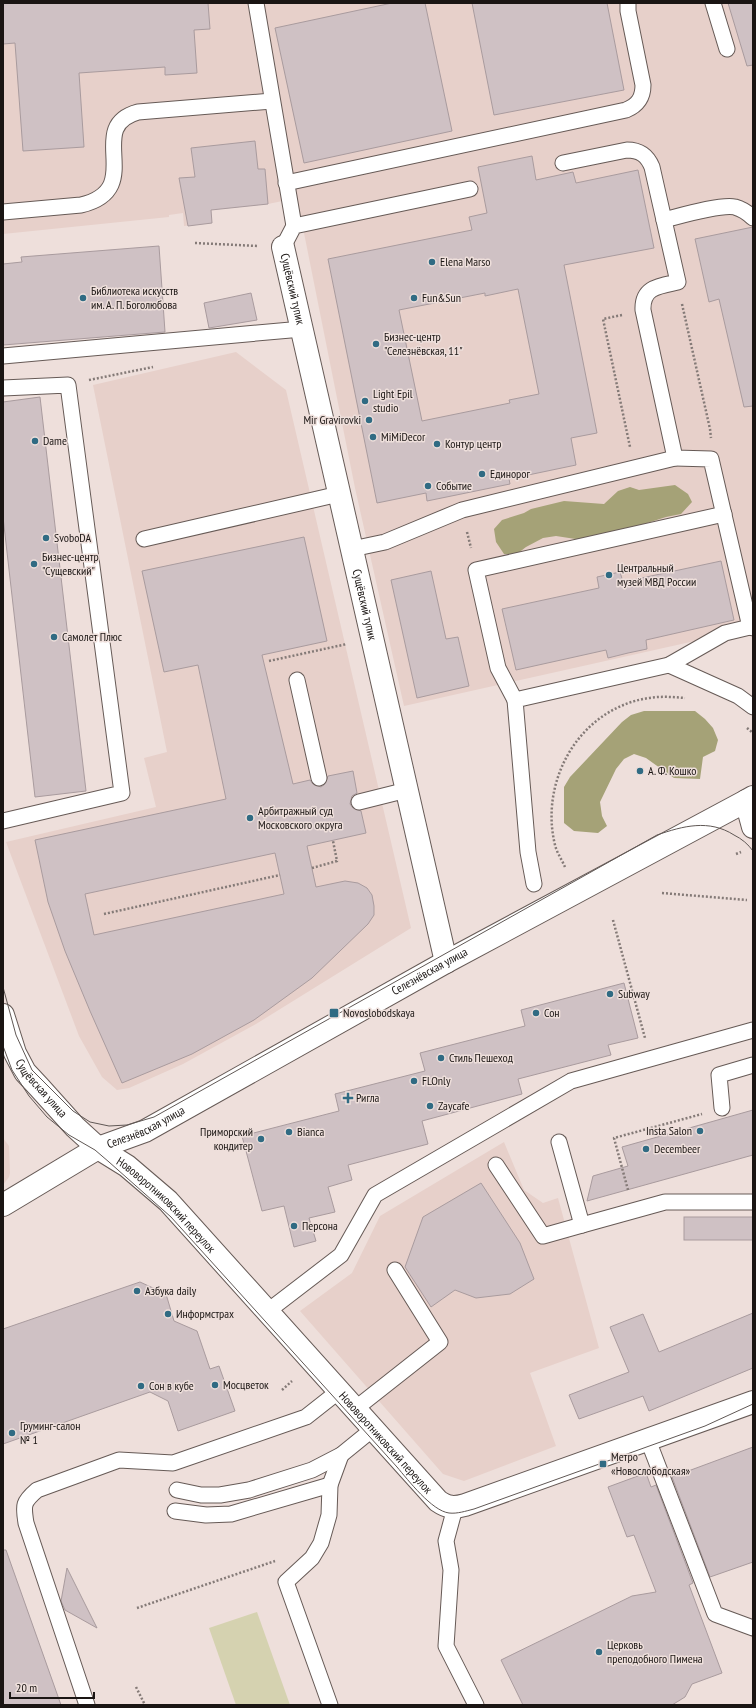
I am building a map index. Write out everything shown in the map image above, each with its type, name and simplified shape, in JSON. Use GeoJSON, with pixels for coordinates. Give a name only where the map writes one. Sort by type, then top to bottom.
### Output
{"type":"FeatureCollection","features":[{"type":"Feature","properties":{"kind":"street","name":"Сущёвский тупик"},"geometry":{"type":"LineString","coordinates":[[283,247],[446,962]]}},
{"type":"Feature","properties":{"kind":"street","name":"Селезнёвская улица"},"geometry":{"type":"LineString","coordinates":[[3,1205],[98,1148],[145,1131],[446,962],[750,799]]}},
{"type":"Feature","properties":{"kind":"street"},"geometry":{"type":"LineString","coordinates":[[750,799],[753,827]]}},
{"type":"Feature","properties":{"kind":"street","name":"Сущёвская улица"},"geometry":{"type":"LineString","coordinates":[[3,1015],[12,1044],[25,1072],[75,1127],[98,1148]]}},
{"type":"Feature","properties":{"kind":"street","name":"Нововоротниковский переулок"},"geometry":{"type":"LineString","coordinates":[[98,1148],[127,1166],[168,1201],[438,1501],[448,1507],[455,1508]]}},
{"type":"Feature","properties":{"kind":"street"},"geometry":{"type":"LineString","coordinates":[[455,1508],[753,1402]]}},
{"type":"Feature","properties":{"kind":"lane"},"geometry":{"type":"LineString","coordinates":[[256,3],[294,226],[283,247]]}},
{"type":"Feature","properties":{"kind":"lane"},"geometry":{"type":"LineString","coordinates":[[286,183],[626,110],[634,106],[640,101],[643,93],[643,85],[628,11],[628,3]]}},
{"type":"Feature","properties":{"kind":"lane"},"geometry":{"type":"LineString","coordinates":[[713,3],[727,49]]}},
{"type":"Feature","properties":{"kind":"lane"},"geometry":{"type":"LineString","coordinates":[[3,212],[81,205],[92,202],[102,196],[110,188],[114,177],[114,130],[120,121],[128,114],[272,101]]}},
{"type":"Feature","properties":{"kind":"lane"},"geometry":{"type":"LineString","coordinates":[[563,163],[627,150],[635,150],[649,159],[678,282],[650,290],[645,295],[642,302],[676,458]]}},
{"type":"Feature","properties":{"kind":"lane"},"geometry":{"type":"LineString","coordinates":[[294,226],[470,189]]}},
{"type":"Feature","properties":{"kind":"lane"},"geometry":{"type":"LineString","coordinates":[[664,220],[721,207],[734,207],[745,211],[753,218]]}},
{"type":"Feature","properties":{"kind":"lane"},"geometry":{"type":"LineString","coordinates":[[3,356],[302,329]]}},
{"type":"Feature","properties":{"kind":"lane"},"geometry":{"type":"LineString","coordinates":[[3,388],[68,385],[122,793],[3,821]]}},
{"type":"Feature","properties":{"kind":"lane"},"geometry":{"type":"LineString","coordinates":[[352,549],[385,542],[462,510],[676,458],[711,459],[751,628],[725,633],[669,666],[516,700]]}},
{"type":"Feature","properties":{"kind":"lane"},"geometry":{"type":"LineString","coordinates":[[144,539],[339,494]]}},
{"type":"Feature","properties":{"kind":"lane"},"geometry":{"type":"LineString","coordinates":[[534,884],[528,852],[516,700],[498,668],[476,570],[724,514]]}},
{"type":"Feature","properties":{"kind":"lane"},"geometry":{"type":"LineString","coordinates":[[669,666],[738,696],[753,707]]}},
{"type":"Feature","properties":{"kind":"lane"},"geometry":{"type":"LineString","coordinates":[[297,680],[319,778]]}},
{"type":"Feature","properties":{"kind":"lane"},"geometry":{"type":"LineString","coordinates":[[359,802],[407,790]]}},
{"type":"Feature","properties":{"kind":"lane"},"geometry":{"type":"LineString","coordinates":[[268,1311],[341,1255],[375,1195],[571,1081],[753,1030]]}},
{"type":"Feature","properties":{"kind":"lane"},"geometry":{"type":"LineString","coordinates":[[722,1108],[719,1075],[753,1065]]}},
{"type":"Feature","properties":{"kind":"lane"},"geometry":{"type":"LineString","coordinates":[[559,1142],[582,1225]]}},
{"type":"Feature","properties":{"kind":"lane"},"geometry":{"type":"LineString","coordinates":[[496,1165],[542,1236],[665,1202],[753,1202]]}},
{"type":"Feature","properties":{"kind":"lane"},"geometry":{"type":"LineString","coordinates":[[355,1409],[440,1342],[395,1270]]}},
{"type":"Feature","properties":{"kind":"lane"},"geometry":{"type":"LineString","coordinates":[[87,1705],[26,1523],[24,1510],[26,1499],[37,1490],[120,1460],[173,1463],[306,1417],[339,1391]]}},
{"type":"Feature","properties":{"kind":"lane"},"geometry":{"type":"LineString","coordinates":[[177,1490],[202,1495],[220,1495],[249,1490],[312,1470],[341,1455],[373,1429]]}},
{"type":"Feature","properties":{"kind":"lane"},"geometry":{"type":"LineString","coordinates":[[648,1440],[715,1614],[753,1628]]}},
{"type":"Feature","properties":{"kind":"lane"},"geometry":{"type":"LineString","coordinates":[[330,1705],[286,1582],[312,1558],[321,1542],[329,1514],[330,1485],[341,1455]]}},
{"type":"Feature","properties":{"kind":"lane"},"geometry":{"type":"LineString","coordinates":[[175,1511],[206,1516],[231,1514],[330,1485]]}},
{"type":"Feature","properties":{"kind":"lane"},"geometry":{"type":"LineString","coordinates":[[455,1508],[446,1541],[451,1570],[446,1646],[476,1705]]}},
{"type":"Feature","properties":{"kind":"path"},"geometry":{"type":"LineString","coordinates":[[195,243],[283,247]]}},
{"type":"Feature","properties":{"kind":"path"},"geometry":{"type":"LineString","coordinates":[[678,282],[710,429],[711,459]]}},
{"type":"Feature","properties":{"kind":"path"},"geometry":{"type":"LineString","coordinates":[[635,467],[603,319],[643,310]]}},
{"type":"Feature","properties":{"kind":"path"},"geometry":{"type":"LineString","coordinates":[[462,510],[476,570]]}},
{"type":"Feature","properties":{"kind":"path"},"geometry":{"type":"LineString","coordinates":[[269,661],[349,643]]}},
{"type":"Feature","properties":{"kind":"path"},"geometry":{"type":"LineString","coordinates":[[565,867],[555,846],[552,825],[552,803],[558,775],[563,762],[575,743],[601,718],[626,704],[647,698],[669,696],[691,698]]}},
{"type":"Feature","properties":{"kind":"path"},"geometry":{"type":"LineString","coordinates":[[742,724],[753,733]]}},
{"type":"Feature","properties":{"kind":"path"},"geometry":{"type":"LineString","coordinates":[[312,868],[336,861],[333,841]]}},
{"type":"Feature","properties":{"kind":"path"},"geometry":{"type":"LineString","coordinates":[[736,854],[741,852]]}},
{"type":"Feature","properties":{"kind":"path"},"geometry":{"type":"LineString","coordinates":[[104,914],[280,875]]}},
{"type":"Feature","properties":{"kind":"path"},"geometry":{"type":"LineString","coordinates":[[662,893],[747,900]]}},
{"type":"Feature","properties":{"kind":"path"},"geometry":{"type":"LineString","coordinates":[[613,920],[646,1039]]}},
{"type":"Feature","properties":{"kind":"path"},"geometry":{"type":"LineString","coordinates":[[634,1210],[614,1138],[722,1108]]}},
{"type":"Feature","properties":{"kind":"path"},"geometry":{"type":"LineString","coordinates":[[282,1390],[292,1381]]}},
{"type":"Feature","properties":{"kind":"path"},"geometry":{"type":"LineString","coordinates":[[137,1608],[281,1558],[312,1558]]}},
{"type":"Feature","properties":{"kind":"path"},"geometry":{"type":"LineString","coordinates":[[136,1687],[145,1705]]}},
{"type":"Feature","properties":{"kind":"shaded area"},"geometry":{"type":"Polygon","coordinates":[[[3,3],[753,3],[753,628],[404,706],[355,488],[297,198],[268,204],[211,210],[212,223],[184,226],[183,213],[169,215],[169,217],[3,234],[3,3]]]}},
{"type":"Feature","properties":{"kind":"shaded area"},"geometry":{"type":"Polygon","coordinates":[[[236,352],[286,390],[411,928],[256,1024],[183,1064],[129,1088],[117,1090],[102,1077],[79,1036],[6,842],[156,807],[144,758],[167,752],[93,385],[236,352]]]}},
{"type":"Feature","properties":{"kind":"shaded area"},"geometry":{"type":"Polygon","coordinates":[[[675,485],[688,494],[692,502],[681,514],[582,540],[556,536],[543,538],[526,547],[517,554],[504,554],[496,542],[494,529],[502,520],[524,513],[531,509],[564,501],[604,504],[618,491],[630,487],[639,490],[675,485]]]}},
{"type":"Feature","properties":{"kind":"shaded area"},"geometry":{"type":"Polygon","coordinates":[[[644,711],[695,711],[713,728],[718,740],[715,751],[703,757],[700,779],[674,778],[646,758],[634,754],[624,759],[616,769],[600,802],[602,816],[607,826],[598,833],[574,831],[564,823],[564,787],[570,777],[622,722],[631,715],[644,711]]]}},
{"type":"Feature","properties":{"kind":"shaded area"},"geometry":{"type":"Polygon","coordinates":[[[3,1138],[9,1146],[10,1173],[3,1185],[3,1138]]]}},
{"type":"Feature","properties":{"kind":"shaded area"},"geometry":{"type":"Polygon","coordinates":[[[504,1142],[524,1190],[543,1203],[558,1198],[599,1348],[530,1373],[556,1446],[464,1481],[443,1474],[300,1311],[352,1273],[380,1216],[504,1142]]]}},
{"type":"Feature","properties":{"kind":"shaded area"},"geometry":{"type":"Polygon","coordinates":[[[257,1612],[290,1705],[236,1705],[209,1628],[257,1612]]]}},
{"type":"Feature","properties":{"kind":"building"},"geometry":{"type":"Polygon","coordinates":[[[3,3],[208,3],[210,29],[194,30],[197,73],[165,75],[165,67],[79,73],[84,147],[23,151],[15,43],[3,44],[3,3]]]}},
{"type":"Feature","properties":{"kind":"building"},"geometry":{"type":"Polygon","coordinates":[[[392,3],[425,3],[452,131],[304,163],[275,28],[392,3]]]}},
{"type":"Feature","properties":{"kind":"building"},"geometry":{"type":"Polygon","coordinates":[[[472,3],[607,3],[624,90],[494,115],[472,3]]]}},
{"type":"Feature","properties":{"kind":"building"},"geometry":{"type":"Polygon","coordinates":[[[728,3],[753,3],[753,65],[747,66],[728,3]]]}},
{"type":"Feature","properties":{"kind":"building"},"geometry":{"type":"Polygon","coordinates":[[[255,141],[258,169],[265,169],[268,204],[211,210],[212,223],[188,226],[179,178],[195,177],[191,148],[255,141]]]}},
{"type":"Feature","properties":{"kind":"building"},"geometry":{"type":"Polygon","coordinates":[[[532,156],[536,180],[573,172],[576,183],[638,170],[654,248],[564,265],[597,433],[571,438],[576,465],[509,479],[510,484],[427,501],[426,493],[377,503],[328,259],[472,230],[469,217],[487,213],[478,167],[532,156]],[[518,289],[485,296],[485,293],[399,310],[422,421],[510,403],[509,400],[539,394],[518,289]]]}},
{"type":"Feature","properties":{"kind":"building"},"geometry":{"type":"Polygon","coordinates":[[[753,227],[753,406],[744,407],[719,299],[709,302],[695,239],[753,227]]]}},
{"type":"Feature","properties":{"kind":"building","name":"Библиотека искусств им. А. П. Боголюбова"},"geometry":{"type":"Polygon","coordinates":[[[159,246],[165,332],[3,345],[3,264],[22,262],[21,257],[159,246]]]}},
{"type":"Feature","properties":{"kind":"building"},"geometry":{"type":"Polygon","coordinates":[[[251,293],[257,320],[209,328],[204,303],[251,293]]]}},
{"type":"Feature","properties":{"kind":"building","name":"Бизнес-центр \"Сущевский\""},"geometry":{"type":"Polygon","coordinates":[[[40,397],[86,791],[35,797],[3,517],[3,402],[40,397]]]}},
{"type":"Feature","properties":{"kind":"building","name":"Арбитражный суд Московского округа"},"geometry":{"type":"Polygon","coordinates":[[[304,537],[327,641],[262,655],[293,784],[310,780],[313,784],[321,787],[325,784],[328,776],[353,771],[357,793],[352,796],[350,804],[353,808],[361,811],[366,833],[307,846],[316,887],[345,881],[358,883],[367,888],[372,895],[374,915],[368,924],[312,978],[254,1020],[192,1054],[122,1083],[65,951],[48,902],[35,840],[226,799],[198,665],[164,672],[142,571],[304,537]],[[275,853],[85,894],[94,935],[284,894],[275,853]]]}},
{"type":"Feature","properties":{"kind":"building"},"geometry":{"type":"Polygon","coordinates":[[[721,561],[734,620],[646,640],[647,649],[608,658],[606,650],[516,670],[502,609],[599,588],[597,577],[620,572],[623,582],[721,561]]]}},
{"type":"Feature","properties":{"kind":"building"},"geometry":{"type":"Polygon","coordinates":[[[431,571],[446,639],[458,637],[469,686],[417,698],[391,580],[431,571]]]}},
{"type":"Feature","properties":{"kind":"building"},"geometry":{"type":"Polygon","coordinates":[[[624,983],[638,1038],[608,1045],[611,1055],[518,1079],[522,1094],[422,1121],[428,1144],[348,1165],[352,1180],[328,1187],[335,1212],[309,1218],[316,1241],[294,1247],[284,1206],[262,1211],[242,1136],[339,1111],[335,1094],[425,1071],[420,1053],[525,1026],[521,1010],[624,983]]]}},
{"type":"Feature","properties":{"kind":"building"},"geometry":{"type":"Polygon","coordinates":[[[753,1110],[753,1155],[587,1201],[593,1176],[628,1166],[622,1147],[753,1110]]]}},
{"type":"Feature","properties":{"kind":"building"},"geometry":{"type":"Polygon","coordinates":[[[481,1183],[520,1243],[534,1279],[510,1294],[476,1298],[455,1290],[431,1307],[405,1267],[423,1217],[481,1183]]]}},
{"type":"Feature","properties":{"kind":"building"},"geometry":{"type":"Polygon","coordinates":[[[684,1217],[753,1217],[753,1240],[684,1240],[684,1217]]]}},
{"type":"Feature","properties":{"kind":"building"},"geometry":{"type":"Polygon","coordinates":[[[140,1282],[166,1294],[174,1321],[197,1331],[210,1369],[219,1366],[235,1411],[178,1431],[168,1401],[150,1392],[3,1444],[3,1329],[140,1282]]]}},
{"type":"Feature","properties":{"kind":"building"},"geometry":{"type":"Polygon","coordinates":[[[753,1313],[753,1368],[649,1411],[643,1396],[579,1419],[569,1395],[629,1372],[610,1327],[643,1314],[659,1352],[753,1313]]]}},
{"type":"Feature","properties":{"kind":"building"},"geometry":{"type":"Polygon","coordinates":[[[753,1447],[753,1562],[710,1577],[672,1477],[753,1447]]]}},
{"type":"Feature","properties":{"kind":"building","name":"Церковь преподобного Пимена"},"geometry":{"type":"Polygon","coordinates":[[[646,1473],[651,1487],[656,1485],[693,1583],[689,1585],[722,1673],[692,1684],[685,1697],[672,1705],[523,1705],[501,1660],[632,1596],[656,1592],[634,1535],[627,1537],[608,1487],[646,1473]]]}},
{"type":"Feature","properties":{"kind":"building"},"geometry":{"type":"Polygon","coordinates":[[[3,1550],[6,1550],[61,1705],[3,1705],[3,1550]]]}},
{"type":"Feature","properties":{"kind":"building"},"geometry":{"type":"Polygon","coordinates":[[[67,1568],[97,1628],[65,1610],[61,1601],[67,1568]]]}},
{"type":"Feature","properties":{"kind":"tram line"},"geometry":{"type":"LineString","coordinates":[[3,987],[16,1035],[32,1070],[73,1111],[90,1122],[109,1126],[127,1125],[154,1117],[657,835],[686,827],[715,827],[725,830],[740,838],[753,851]]}},
{"type":"Feature","properties":{"kind":"tram line"},"geometry":{"type":"LineString","coordinates":[[3,1046],[12,1070],[29,1096],[47,1117],[69,1135],[95,1150],[171,1217],[414,1487],[428,1501],[442,1511],[455,1513],[474,1509],[705,1426],[753,1404]]}},
{"type":"Feature","properties":{"kind":"place","name":"Elena Marso"},"geometry":{"type":"Point","coordinates":[432,262]}},
{"type":"Feature","properties":{"kind":"place","name":"Библиотека искусств им. А. П. Боголюбова"},"geometry":{"type":"Point","coordinates":[83,298]}},
{"type":"Feature","properties":{"kind":"place","name":"Fun&Sun"},"geometry":{"type":"Point","coordinates":[414,298]}},
{"type":"Feature","properties":{"kind":"place","name":"Бизнес-центр \"Селезнёвская, 11\""},"geometry":{"type":"Point","coordinates":[376,344]}},
{"type":"Feature","properties":{"kind":"place","name":"Light Epil studio"},"geometry":{"type":"Point","coordinates":[365,401]}},
{"type":"Feature","properties":{"kind":"place","name":"Mir Gravirovki"},"geometry":{"type":"Point","coordinates":[369,420]}},
{"type":"Feature","properties":{"kind":"place","name":"MiMiDecor"},"geometry":{"type":"Point","coordinates":[373,437]}},
{"type":"Feature","properties":{"kind":"place","name":"Dame"},"geometry":{"type":"Point","coordinates":[35,441]}},
{"type":"Feature","properties":{"kind":"place","name":"Контур центр"},"geometry":{"type":"Point","coordinates":[437,444]}},
{"type":"Feature","properties":{"kind":"place","name":"Единорог"},"geometry":{"type":"Point","coordinates":[482,474]}},
{"type":"Feature","properties":{"kind":"place","name":"Событие"},"geometry":{"type":"Point","coordinates":[428,486]}},
{"type":"Feature","properties":{"kind":"place","name":"SvoboDA"},"geometry":{"type":"Point","coordinates":[46,538]}},
{"type":"Feature","properties":{"kind":"place","name":"Бизнес-центр \"Сущевский\""},"geometry":{"type":"Point","coordinates":[34,564]}},
{"type":"Feature","properties":{"kind":"place","name":"Центральный музей МВД России"},"geometry":{"type":"Point","coordinates":[609,575]}},
{"type":"Feature","properties":{"kind":"place","name":"Самолет Плюс"},"geometry":{"type":"Point","coordinates":[54,637]}},
{"type":"Feature","properties":{"kind":"place","name":"А. Ф. Кошко"},"geometry":{"type":"Point","coordinates":[640,771]}},
{"type":"Feature","properties":{"kind":"place","name":"Арбитражный суд Московского округа"},"geometry":{"type":"Point","coordinates":[250,818]}},
{"type":"Feature","properties":{"kind":"place","name":"Subway"},"geometry":{"type":"Point","coordinates":[610,994]}},
{"type":"Feature","properties":{"kind":"place","name":"Novoslobodskaya"},"geometry":{"type":"Point","coordinates":[334,1013]}},
{"type":"Feature","properties":{"kind":"place","name":"Сон"},"geometry":{"type":"Point","coordinates":[536,1013]}},
{"type":"Feature","properties":{"kind":"place","name":"Стиль Пешеход"},"geometry":{"type":"Point","coordinates":[441,1058]}},
{"type":"Feature","properties":{"kind":"place","name":"FLOnly"},"geometry":{"type":"Point","coordinates":[414,1081]}},
{"type":"Feature","properties":{"kind":"place","name":"Ригла"},"geometry":{"type":"Point","coordinates":[348,1098]}},
{"type":"Feature","properties":{"kind":"place","name":"Zaycafe"},"geometry":{"type":"Point","coordinates":[430,1106]}},
{"type":"Feature","properties":{"kind":"place","name":"Insta Salon"},"geometry":{"type":"Point","coordinates":[700,1131]}},
{"type":"Feature","properties":{"kind":"place","name":"Bianca"},"geometry":{"type":"Point","coordinates":[289,1132]}},
{"type":"Feature","properties":{"kind":"place","name":"Приморский кондитер"},"geometry":{"type":"Point","coordinates":[261,1139]}},
{"type":"Feature","properties":{"kind":"place","name":"Decembeer"},"geometry":{"type":"Point","coordinates":[646,1149]}},
{"type":"Feature","properties":{"kind":"place","name":"Персона"},"geometry":{"type":"Point","coordinates":[294,1226]}},
{"type":"Feature","properties":{"kind":"place","name":"Азбука daily"},"geometry":{"type":"Point","coordinates":[137,1291]}},
{"type":"Feature","properties":{"kind":"place","name":"Информстрах"},"geometry":{"type":"Point","coordinates":[168,1314]}},
{"type":"Feature","properties":{"kind":"place","name":"Мосцветок"},"geometry":{"type":"Point","coordinates":[215,1385]}},
{"type":"Feature","properties":{"kind":"place","name":"Сон в кубе"},"geometry":{"type":"Point","coordinates":[141,1386]}},
{"type":"Feature","properties":{"kind":"place","name":"Груминг-салон № 1"},"geometry":{"type":"Point","coordinates":[12,1433]}},
{"type":"Feature","properties":{"kind":"place","name":"Метро «Новослободская»"},"geometry":{"type":"Point","coordinates":[603,1464]}},
{"type":"Feature","properties":{"kind":"place","name":"Церковь преподобного Пимена"},"geometry":{"type":"Point","coordinates":[599,1652]}}]}
